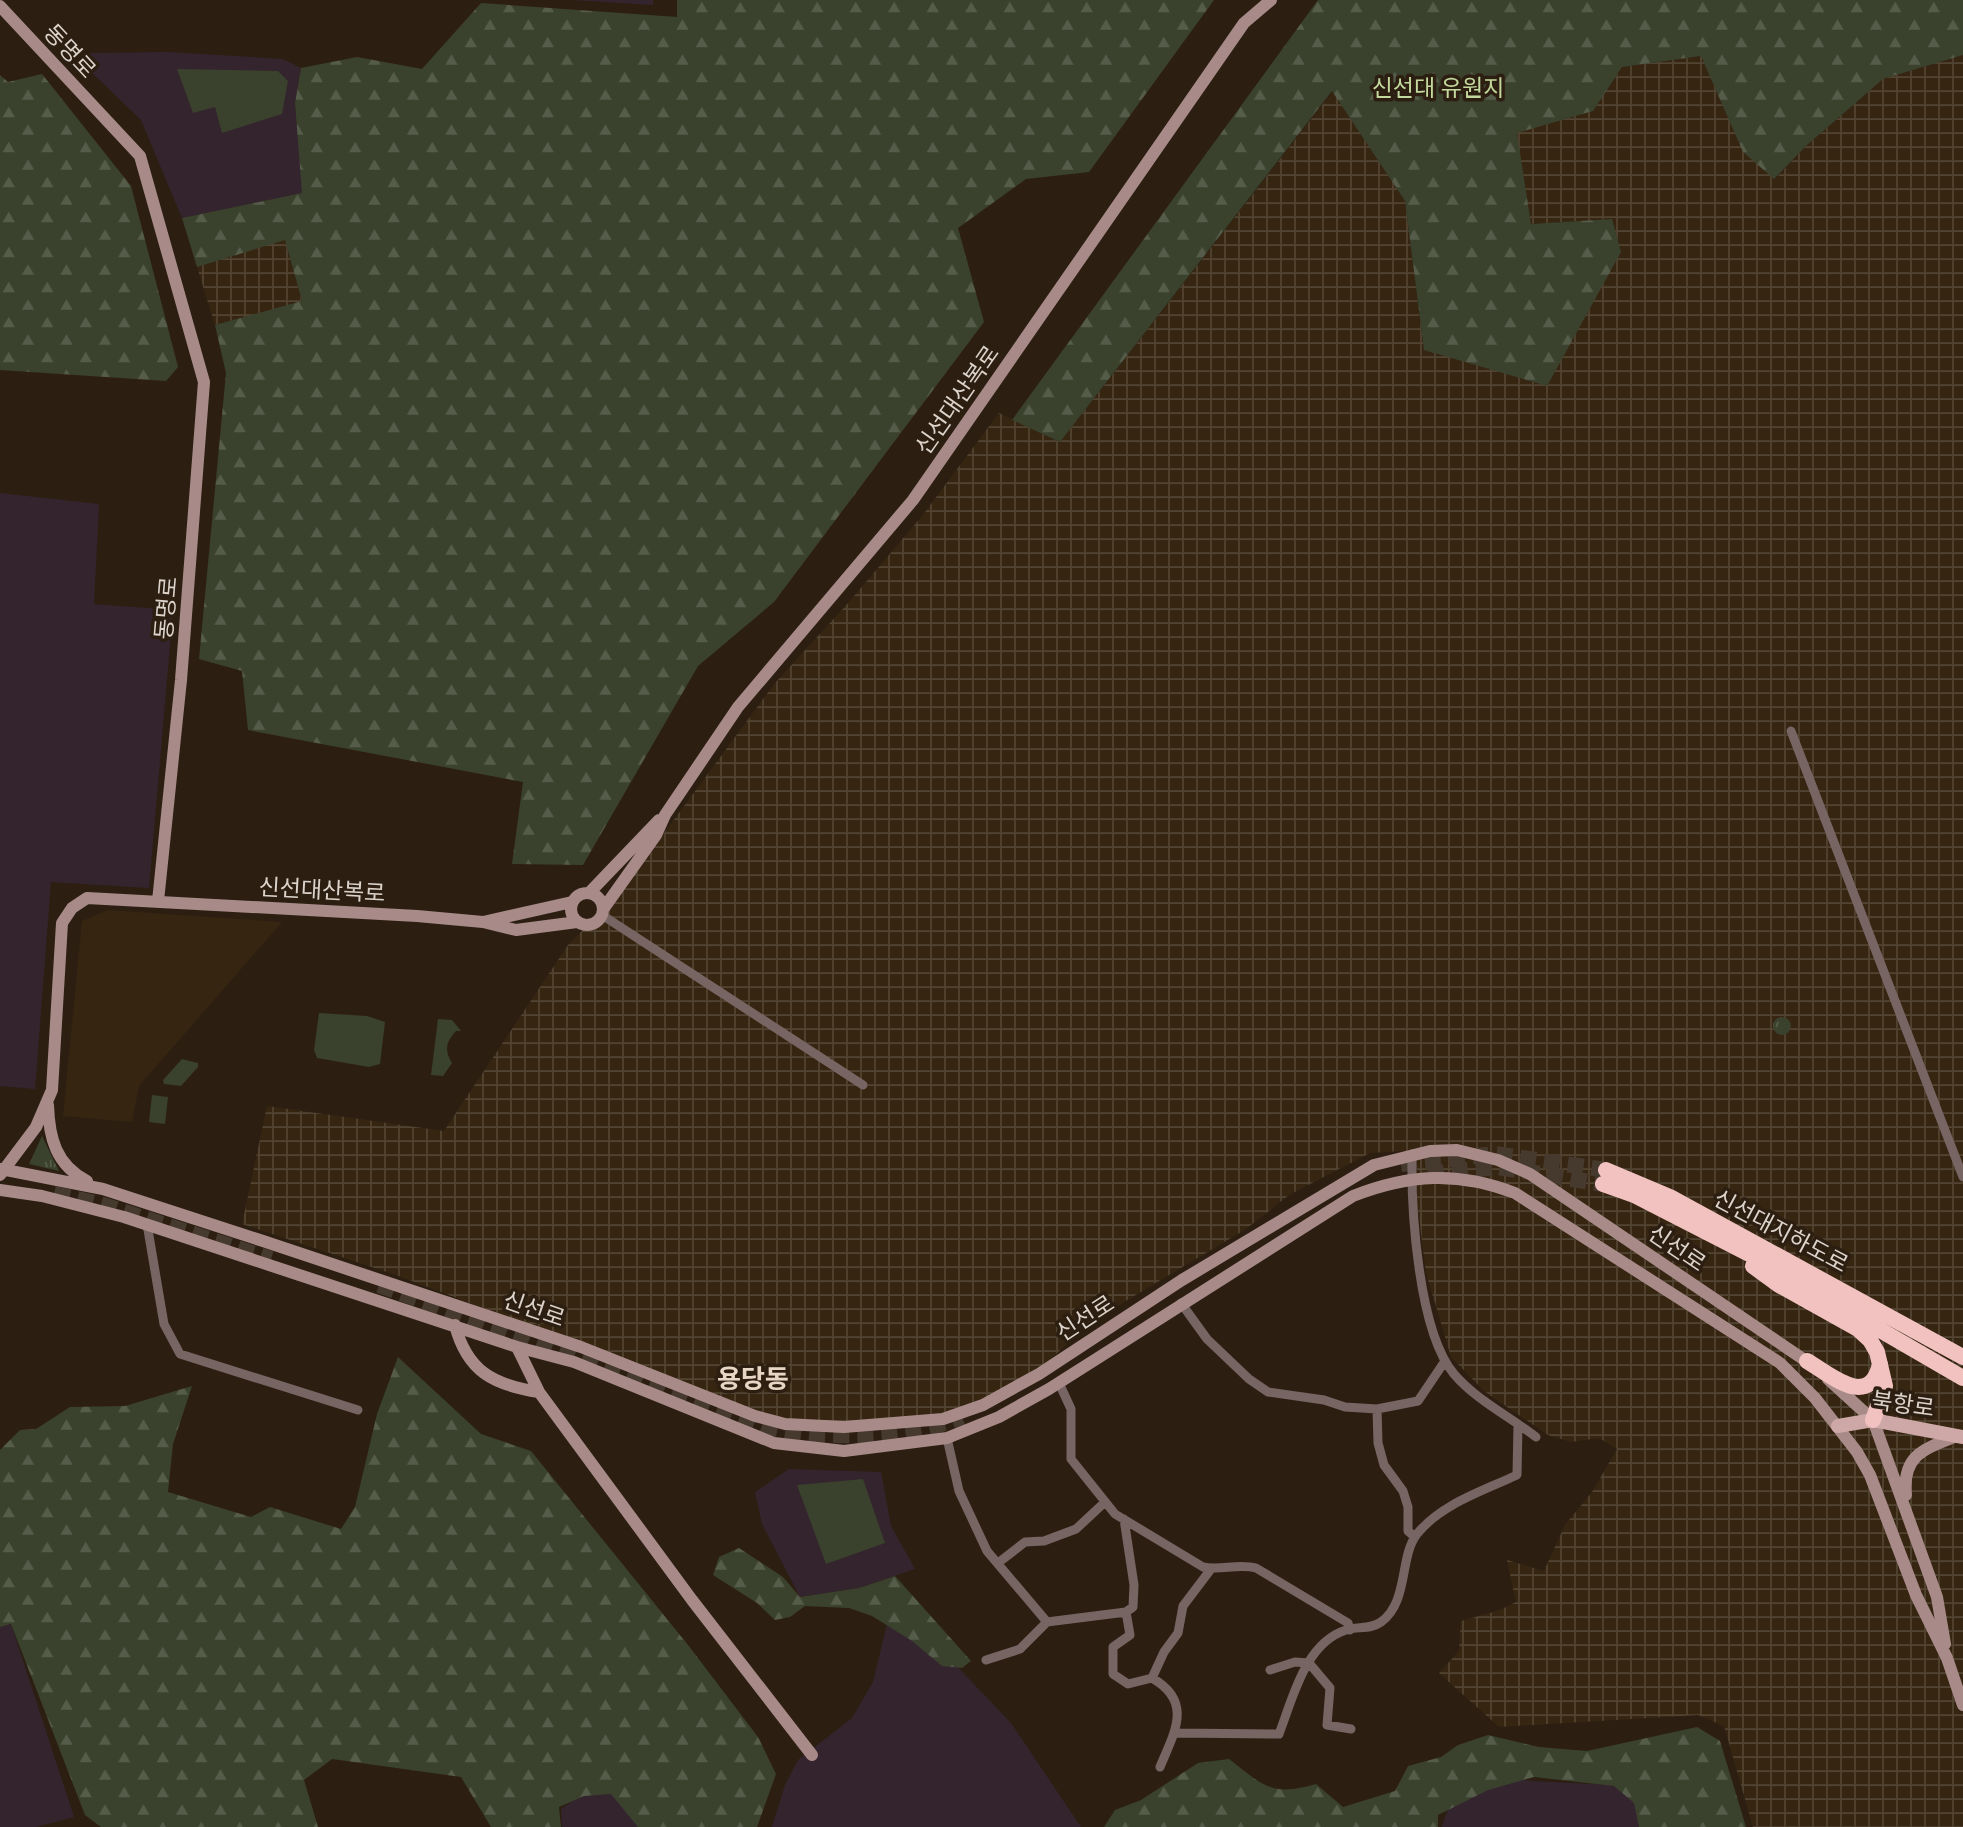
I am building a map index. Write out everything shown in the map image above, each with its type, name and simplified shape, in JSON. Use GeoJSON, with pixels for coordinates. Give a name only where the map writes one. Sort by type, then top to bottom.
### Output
{"type":"FeatureCollection","features":[{"type":"Feature","properties":{"kind":"highway","name":"신선대지하도로"},"geometry":{"type":"LineString","coordinates":[[1963,1357],[1670,1197],[1605,1177],[1963,1378]]}},
{"type":"Feature","properties":{"kind":"highway"},"geometry":{"type":"LineString","coordinates":[[1706,1232],[1779,1284],[1858,1329],[1870,1340],[1880,1362],[1885,1386],[1872,1420]]}},
{"type":"Feature","properties":{"kind":"highway"},"geometry":{"type":"LineString","coordinates":[[1807,1360],[1857,1388],[1867,1386],[1877,1377],[1880,1362]]}},
{"type":"Feature","properties":{"kind":"main road","name":"신선대산복로"},"geometry":{"type":"LineString","coordinates":[[158,901],[483,922],[516,930],[577,922],[592,925],[656,835],[665,816],[738,707],[913,500],[1244,23],[1271,0]]}},
{"type":"Feature","properties":{"kind":"main road","name":"동명로"},"geometry":{"type":"LineString","coordinates":[[0,6],[140,156],[205,382],[181,680],[158,901]]}},
{"type":"Feature","properties":{"kind":"main road","name":"신선대산복로"},"geometry":{"type":"LineString","coordinates":[[483,922],[572,902],[576,896],[590,892],[665,816]]}},
{"type":"Feature","properties":{"kind":"main road"},"geometry":{"type":"LineString","coordinates":[[590,892],[597,895],[603,912]]}},
{"type":"Feature","properties":{"kind":"main road"},"geometry":{"type":"LineString","coordinates":[[103,1189],[78,1176],[56,1152],[49,1124],[48,1102],[55,1066],[62,923],[72,908],[87,898],[158,901]]}},
{"type":"Feature","properties":{"kind":"main road"},"geometry":{"type":"LineString","coordinates":[[572,902],[570,910],[577,922]]}},
{"type":"Feature","properties":{"kind":"main road"},"geometry":{"type":"LineString","coordinates":[[1,1171],[36,1127],[48,1102]]}},
{"type":"Feature","properties":{"kind":"main road","name":"신선로"},"geometry":{"type":"LineString","coordinates":[[1,1171],[103,1189],[581,1347],[733,1409],[778,1422],[844,1427],[943,1419],[971,1410],[1039,1374],[1181,1280],[1362,1170],[1412,1154],[1457,1150],[1498,1160],[1530,1174],[1807,1360],[1872,1420],[1937,1597],[1947,1658]]}},
{"type":"Feature","properties":{"kind":"main road","name":"신선로"},"geometry":{"type":"LineString","coordinates":[[0,1190],[41,1196],[147,1224],[517,1347],[574,1362],[684,1409],[774,1443],[844,1451],[947,1438],[978,1427],[1059,1383],[1353,1196],[1390,1182],[1444,1177],[1487,1182],[1515,1193],[1780,1363],[1838,1426],[1870,1475],[1916,1595],[1947,1658],[1963,1705]]}},
{"type":"Feature","properties":{"kind":"main road"},"geometry":{"type":"LineString","coordinates":[[455,1325],[459,1341],[472,1365],[503,1383],[539,1392]]}},
{"type":"Feature","properties":{"kind":"main road"},"geometry":{"type":"LineString","coordinates":[[517,1347],[539,1392],[692,1600],[812,1755]]}},
{"type":"Feature","properties":{"kind":"main road"},"geometry":{"type":"LineString","coordinates":[[971,1410],[978,1427]]}},
{"type":"Feature","properties":{"kind":"main road","name":"북항로"},"geometry":{"type":"LineString","coordinates":[[1838,1426],[1872,1420],[1960,1436]]}},
{"type":"Feature","properties":{"kind":"main road"},"geometry":{"type":"LineString","coordinates":[[1907,1510],[1904,1479],[1908,1465],[1931,1446],[1960,1436]]}},
{"type":"Feature","properties":{"kind":"street"},"geometry":{"type":"LineString","coordinates":[[1791,731],[1963,1177]]}},
{"type":"Feature","properties":{"kind":"street"},"geometry":{"type":"LineString","coordinates":[[603,912],[863,1085]]}},
{"type":"Feature","properties":{"kind":"street"},"geometry":{"type":"LineString","coordinates":[[1412,1154],[1419,1270],[1445,1361],[1455,1376],[1536,1437]]}},
{"type":"Feature","properties":{"kind":"street"},"geometry":{"type":"LineString","coordinates":[[147,1224],[164,1324],[168,1337],[180,1354],[358,1410]]}},
{"type":"Feature","properties":{"kind":"street"},"geometry":{"type":"LineString","coordinates":[[1181,1303],[1207,1339],[1249,1379],[1268,1392],[1324,1400],[1345,1408],[1377,1409],[1418,1401],[1445,1361]]}},
{"type":"Feature","properties":{"kind":"street"},"geometry":{"type":"LineString","coordinates":[[1059,1383],[1071,1409],[1071,1460],[1105,1502],[1125,1520],[1211,1569],[1242,1564],[1256,1568],[1348,1623],[1350,1630]]}},
{"type":"Feature","properties":{"kind":"street"},"geometry":{"type":"LineString","coordinates":[[1377,1409],[1378,1443],[1384,1465],[1397,1482],[1408,1507],[1408,1531],[1415,1536]]}},
{"type":"Feature","properties":{"kind":"street"},"geometry":{"type":"LineString","coordinates":[[1176,1732],[1279,1734],[1316,1647],[1350,1630],[1363,1630],[1382,1622],[1396,1603],[1415,1536],[1438,1513],[1517,1475],[1518,1424]]}},
{"type":"Feature","properties":{"kind":"street"},"geometry":{"type":"LineString","coordinates":[[947,1438],[959,1491],[987,1551],[1047,1622]]}},
{"type":"Feature","properties":{"kind":"street"},"geometry":{"type":"LineString","coordinates":[[998,1563],[1024,1542],[1060,1537],[1076,1529],[1105,1502]]}},
{"type":"Feature","properties":{"kind":"street"},"geometry":{"type":"LineString","coordinates":[[986,1660],[1020,1649],[1047,1622],[1126,1612],[1133,1607],[1134,1585],[1125,1520]]}},
{"type":"Feature","properties":{"kind":"street"},"geometry":{"type":"LineString","coordinates":[[1152,1678],[1164,1651],[1178,1633],[1183,1606],[1211,1569]]}},
{"type":"Feature","properties":{"kind":"street"},"geometry":{"type":"LineString","coordinates":[[1126,1612],[1130,1635],[1113,1647],[1113,1674],[1128,1684],[1152,1678],[1168,1688],[1178,1712],[1176,1732],[1160,1767]]}},
{"type":"Feature","properties":{"kind":"street"},"geometry":{"type":"LineString","coordinates":[[1270,1670],[1295,1662],[1309,1663],[1330,1688],[1327,1725],[1351,1729]]}},
{"type":"Feature","properties":{"kind":"shaded area"},"geometry":{"type":"Polygon","coordinates":[[[572,0],[653,0],[653,5],[572,0]]]}},
{"type":"Feature","properties":{"kind":"shaded area"},"geometry":{"type":"Polygon","coordinates":[[[169,52],[283,59],[301,68],[295,103],[303,193],[182,218],[141,120],[83,64],[84,53],[169,52]]]}},
{"type":"Feature","properties":{"kind":"shaded area"},"geometry":{"type":"Polygon","coordinates":[[[1963,55],[1963,1827],[1753,1827],[1724,1726],[1698,1715],[1499,1727],[1439,1673],[1459,1651],[1461,1621],[1500,1610],[1516,1602],[1507,1560],[1544,1571],[1565,1525],[1592,1492],[1617,1449],[1599,1438],[1571,1442],[1548,1435],[1484,1391],[1451,1357],[1426,1273],[1417,1202],[1403,1151],[1370,1153],[1289,1195],[1246,1229],[1094,1320],[1046,1363],[986,1400],[942,1414],[860,1425],[784,1422],[396,1275],[242,1224],[267,1106],[444,1131],[568,945],[619,894],[775,683],[922,516],[999,413],[1060,442],[1333,91],[1405,201],[1424,350],[1612,219],[1531,224],[1516,133],[1593,111],[1622,67],[1702,56],[1743,151],[1775,179],[1806,146],[1883,79],[1963,55]]]}},
{"type":"Feature","properties":{"kind":"shaded area"},"geometry":{"type":"Polygon","coordinates":[[[285,239],[302,302],[215,325],[197,267],[285,239]]]}},
{"type":"Feature","properties":{"kind":"shaded area"},"geometry":{"type":"Polygon","coordinates":[[[0,493],[99,504],[94,604],[173,610],[149,888],[51,882],[35,1089],[0,1086],[0,493]]]}},
{"type":"Feature","properties":{"kind":"shaded area"},"geometry":{"type":"Polygon","coordinates":[[[108,910],[282,922],[139,1086],[132,1122],[63,1116],[82,921],[108,910]]]}},
{"type":"Feature","properties":{"kind":"shaded area"},"geometry":{"type":"Polygon","coordinates":[[[789,1469],[881,1472],[891,1526],[915,1569],[859,1588],[800,1597],[762,1524],[755,1492],[789,1469]]]}},
{"type":"Feature","properties":{"kind":"shaded area"},"geometry":{"type":"Polygon","coordinates":[[[888,1620],[950,1659],[1011,1723],[1081,1827],[772,1827],[785,1785],[798,1760],[852,1718],[873,1682],[888,1620]]]}},
{"type":"Feature","properties":{"kind":"shaded area"},"geometry":{"type":"Polygon","coordinates":[[[11,1624],[74,1817],[36,1827],[0,1827],[0,1627],[11,1624]]]}},
{"type":"Feature","properties":{"kind":"shaded area"},"geometry":{"type":"Polygon","coordinates":[[[1484,1775],[1609,1785],[1657,1795],[1660,1827],[1442,1827],[1452,1796],[1484,1775]]]}},
{"type":"Feature","properties":{"kind":"shaded area"},"geometry":{"type":"Polygon","coordinates":[[[597,1784],[627,1784],[661,1827],[562,1827],[561,1809],[597,1784]]]}},
{"type":"Feature","properties":{"kind":"green space"},"geometry":{"type":"Polygon","coordinates":[[[677,0],[1214,0],[1089,172],[1026,179],[958,228],[984,322],[774,602],[698,666],[583,865],[512,864],[523,782],[248,730],[242,671],[199,659],[226,373],[215,325],[302,301],[285,240],[197,267],[182,218],[302,193],[295,103],[301,68],[357,57],[422,69],[481,3],[677,17],[677,0]]]}},
{"type":"Feature","properties":{"kind":"green space","name":"신선대 유원지"},"geometry":{"type":"Polygon","coordinates":[[[1318,0],[1963,0],[1963,55],[1883,79],[1806,146],[1774,179],[1743,152],[1701,56],[1622,67],[1593,111],[1517,133],[1531,224],[1612,219],[1621,252],[1547,386],[1424,350],[1405,201],[1332,91],[1060,442],[1012,420],[1318,0]]]}},
{"type":"Feature","properties":{"kind":"green space"},"geometry":{"type":"Polygon","coordinates":[[[177,69],[278,71],[288,81],[282,114],[222,133],[215,107],[193,113],[177,69]]]}},
{"type":"Feature","properties":{"kind":"green space"},"geometry":{"type":"Polygon","coordinates":[[[42,74],[131,186],[178,367],[166,381],[0,370],[0,75],[8,82],[42,74]]]}},
{"type":"Feature","properties":{"kind":"green space"},"geometry":{"type":"Polygon","coordinates":[[[319,1013],[367,1016],[385,1022],[380,1064],[369,1067],[317,1058],[314,1050],[319,1013]]]}},
{"type":"Feature","properties":{"kind":"green space"},"geometry":{"type":"Polygon","coordinates":[[[1782,1017],[1788,1020],[1791,1026],[1788,1032],[1782,1035],[1776,1032],[1773,1026],[1776,1020],[1782,1017]]]}},
{"type":"Feature","properties":{"kind":"green space"},"geometry":{"type":"Polygon","coordinates":[[[438,1019],[452,1020],[461,1031],[456,1031],[448,1043],[447,1050],[452,1063],[443,1076],[431,1075],[438,1019]]]}},
{"type":"Feature","properties":{"kind":"green space"},"geometry":{"type":"Polygon","coordinates":[[[182,1059],[198,1063],[198,1067],[181,1086],[164,1084],[163,1080],[182,1059]]]}},
{"type":"Feature","properties":{"kind":"green space"},"geometry":{"type":"Polygon","coordinates":[[[152,1095],[168,1097],[165,1124],[149,1122],[152,1095]]]}},
{"type":"Feature","properties":{"kind":"green space"},"geometry":{"type":"Polygon","coordinates":[[[42,1136],[59,1171],[29,1164],[42,1136]]]}},
{"type":"Feature","properties":{"kind":"green space"},"geometry":{"type":"Polygon","coordinates":[[[398,1357],[481,1434],[531,1451],[688,1645],[758,1737],[776,1774],[757,1827],[638,1827],[611,1794],[584,1796],[559,1807],[561,1827],[491,1827],[461,1777],[332,1759],[304,1780],[318,1827],[101,1827],[85,1815],[11,1624],[0,1627],[0,1450],[20,1430],[36,1429],[70,1407],[125,1406],[192,1386],[173,1444],[168,1492],[251,1517],[270,1507],[341,1529],[355,1507],[377,1414],[398,1357]]]}},
{"type":"Feature","properties":{"kind":"green space"},"geometry":{"type":"Polygon","coordinates":[[[863,1479],[885,1543],[826,1564],[797,1485],[863,1479]]]}},
{"type":"Feature","properties":{"kind":"green space"},"geometry":{"type":"Polygon","coordinates":[[[739,1548],[783,1577],[800,1597],[859,1588],[895,1576],[971,1661],[962,1668],[942,1666],[912,1641],[872,1616],[849,1608],[805,1606],[790,1617],[775,1620],[757,1603],[713,1575],[719,1557],[739,1548]]]}},
{"type":"Feature","properties":{"kind":"green space"},"geometry":{"type":"Polygon","coordinates":[[[1697,1727],[1720,1741],[1746,1827],[1639,1827],[1634,1803],[1614,1786],[1534,1777],[1488,1790],[1438,1815],[1438,1827],[1104,1827],[1115,1810],[1141,1800],[1198,1763],[1229,1759],[1260,1782],[1278,1789],[1316,1784],[1343,1807],[1395,1791],[1408,1766],[1441,1757],[1458,1745],[1488,1735],[1539,1747],[1587,1751],[1697,1727]]]}},
{"type":"Feature","properties":{"kind":"tunnel"},"geometry":{"type":"LineString","coordinates":[[1401,1164],[1495,1154],[1606,1170]]}},
{"type":"Feature","properties":{"kind":"tunnel"},"geometry":{"type":"LineString","coordinates":[[1428,1174],[1498,1167],[1603,1184]]}},
{"type":"Feature","properties":{"kind":"tunnel"},"geometry":{"type":"LineString","coordinates":[[54,1194],[100,1204],[271,1259]]}},
{"type":"Feature","properties":{"kind":"tunnel"},"geometry":{"type":"LineString","coordinates":[[379,1285],[773,1428],[818,1434],[869,1435],[918,1429],[962,1417]]}},
{"type":"Feature","properties":{"kind":"district","name":"용당동"},"geometry":{"type":"Point","coordinates":[753,1379]}}]}
